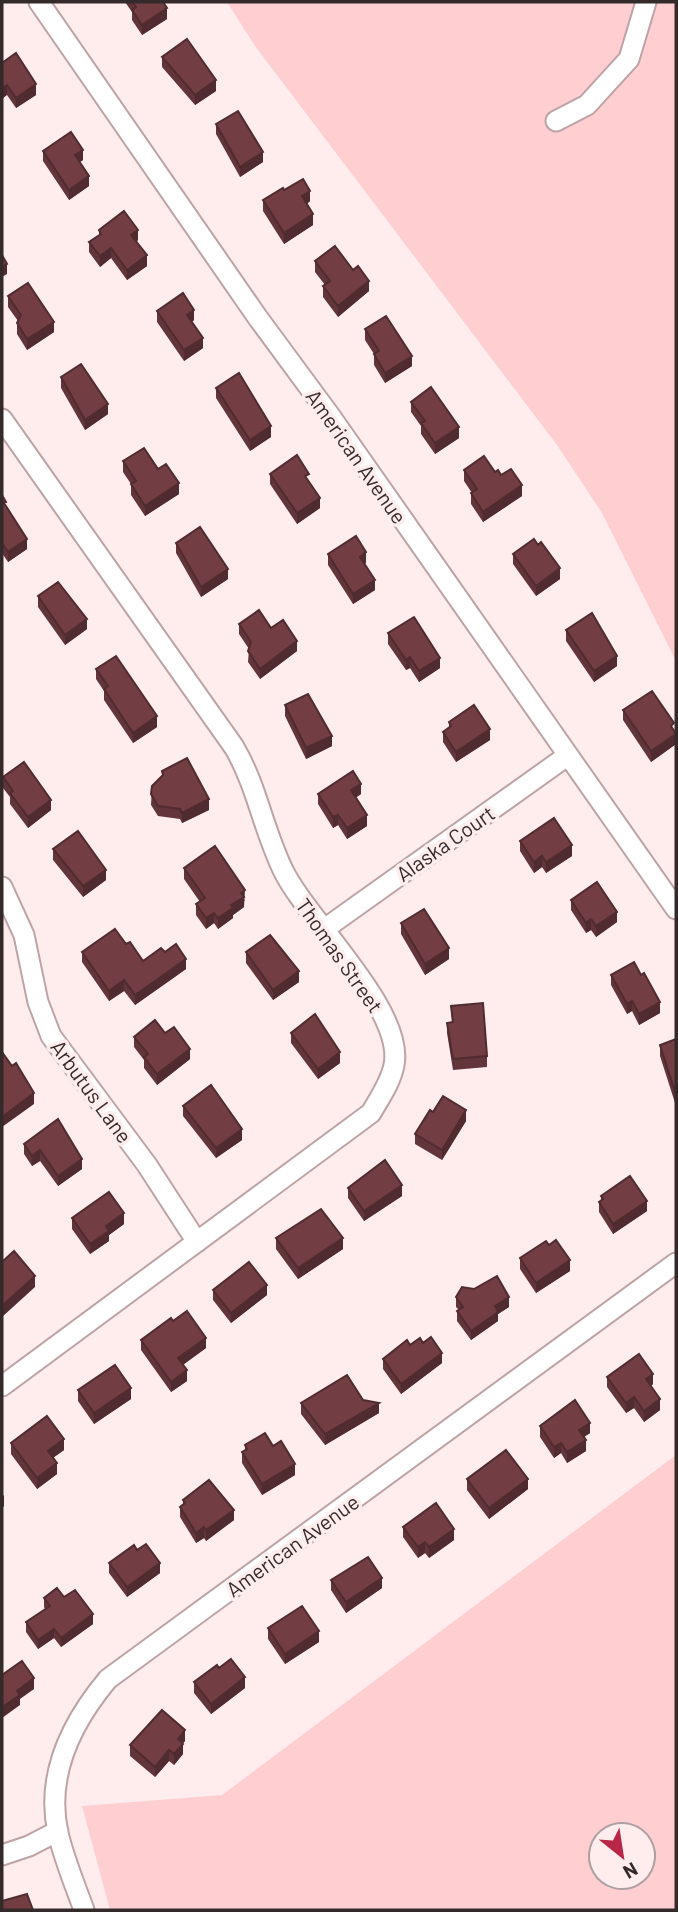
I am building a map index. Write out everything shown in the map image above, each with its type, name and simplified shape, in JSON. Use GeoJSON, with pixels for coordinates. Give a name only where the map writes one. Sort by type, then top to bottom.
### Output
{"type":"FeatureCollection","features":[{"type":"Feature","properties":{"kind":"street","name":"American Avenue"},"geometry":{"type":"LineString","coordinates":[[39,2],[676,909]]}},
{"type":"Feature","properties":{"kind":"street"},"geometry":{"type":"LineString","coordinates":[[556,121],[587,105],[629,59],[646,2]]}},
{"type":"Feature","properties":{"kind":"street","name":"Thomas Street"},"geometry":{"type":"LineString","coordinates":[[2,419],[234,747],[258,795],[268,834],[283,870],[323,930],[380,1006],[391,1037],[394,1064],[371,1113],[2,1386]]}},
{"type":"Feature","properties":{"kind":"street","name":"Alaska Court"},"geometry":{"type":"LineString","coordinates":[[323,930],[567,756]]}},
{"type":"Feature","properties":{"kind":"street","name":"Arbutus Lane"},"geometry":{"type":"LineString","coordinates":[[5,901],[24,935],[38,1002],[51,1036],[147,1165],[197,1242]]}},
{"type":"Feature","properties":{"kind":"street","name":"American Avenue"},"geometry":{"type":"LineString","coordinates":[[84,1910],[58,1831],[56,1796],[67,1737],[82,1709],[108,1679],[676,1263]]}},
{"type":"Feature","properties":{"kind":"street"},"geometry":{"type":"LineString","coordinates":[[2,1855],[29,1846],[58,1831]]}},
{"type":"Feature","properties":{"kind":"shaded area"},"geometry":{"type":"Polygon","coordinates":[[[227,2],[676,2],[676,661],[602,513],[557,445],[255,46],[227,2]]]}},
{"type":"Feature","properties":{"kind":"shaded area"},"geometry":{"type":"Polygon","coordinates":[[[676,1455],[676,1910],[110,1910],[82,1806],[222,1795],[676,1455]]]}},
{"type":"Feature","properties":{"kind":"building"},"geometry":{"type":"Polygon","coordinates":[[[132,2],[163,2],[167,8],[142,25],[132,10],[136,7],[132,2]]]}},
{"type":"Feature","properties":{"kind":"building"},"geometry":{"type":"Polygon","coordinates":[[[187,39],[216,80],[195,95],[162,57],[187,39]]]}},
{"type":"Feature","properties":{"kind":"building"},"geometry":{"type":"Polygon","coordinates":[[[16,53],[36,84],[16,98],[7,85],[2,88],[2,63],[16,53]]]}},
{"type":"Feature","properties":{"kind":"building"},"geometry":{"type":"Polygon","coordinates":[[[238,111],[263,152],[240,167],[216,124],[238,111]]]}},
{"type":"Feature","properties":{"kind":"building"},"geometry":{"type":"Polygon","coordinates":[[[71,132],[83,150],[75,155],[89,176],[69,190],[43,151],[71,132]]]}},
{"type":"Feature","properties":{"kind":"building"},"geometry":{"type":"Polygon","coordinates":[[[303,179],[310,191],[302,196],[313,214],[284,233],[263,200],[303,179]]]}},
{"type":"Feature","properties":{"kind":"building"},"geometry":{"type":"Polygon","coordinates":[[[124,211],[138,230],[131,235],[147,255],[127,270],[111,248],[100,256],[89,242],[101,234],[99,230],[124,211]]]}},
{"type":"Feature","properties":{"kind":"building"},"geometry":{"type":"Polygon","coordinates":[[[335,246],[353,270],[358,266],[369,281],[338,306],[323,286],[330,281],[315,261],[335,246]]]}},
{"type":"Feature","properties":{"kind":"building"},"geometry":{"type":"Polygon","coordinates":[[[28,283],[54,322],[27,339],[17,323],[21,315],[8,296],[28,283]]]}},
{"type":"Feature","properties":{"kind":"building"},"geometry":{"type":"Polygon","coordinates":[[[183,293],[194,310],[187,315],[203,338],[184,350],[157,311],[183,293]]]}},
{"type":"Feature","properties":{"kind":"building"},"geometry":{"type":"Polygon","coordinates":[[[386,316],[412,356],[385,373],[374,354],[379,351],[365,329],[386,316]]]}},
{"type":"Feature","properties":{"kind":"building"},"geometry":{"type":"Polygon","coordinates":[[[81,364],[108,404],[85,420],[61,377],[81,364]]]}},
{"type":"Feature","properties":{"kind":"building"},"geometry":{"type":"Polygon","coordinates":[[[239,373],[271,426],[250,440],[216,388],[239,373]]]}},
{"type":"Feature","properties":{"kind":"building"},"geometry":{"type":"Polygon","coordinates":[[[431,387],[459,427],[435,443],[421,423],[425,421],[411,402],[431,387]]]}},
{"type":"Feature","properties":{"kind":"building"},"geometry":{"type":"Polygon","coordinates":[[[144,448],[158,469],[166,464],[179,483],[145,506],[131,484],[136,481],[123,461],[144,448]]]}},
{"type":"Feature","properties":{"kind":"building"},"geometry":{"type":"Polygon","coordinates":[[[297,455],[309,474],[305,476],[320,498],[297,513],[270,474],[297,455]]]}},
{"type":"Feature","properties":{"kind":"building"},"geometry":{"type":"Polygon","coordinates":[[[484,456],[495,472],[498,470],[501,475],[511,469],[522,485],[483,512],[471,493],[477,489],[464,470],[484,456]]]}},
{"type":"Feature","properties":{"kind":"building"},"geometry":{"type":"Polygon","coordinates":[[[2,495],[6,502],[4,503],[27,539],[8,552],[2,543],[2,495]]]}},
{"type":"Feature","properties":{"kind":"building"},"geometry":{"type":"Polygon","coordinates":[[[200,527],[228,569],[201,587],[176,543],[200,527]]]}},
{"type":"Feature","properties":{"kind":"building"},"geometry":{"type":"Polygon","coordinates":[[[356,536],[366,552],[360,557],[375,580],[353,594],[328,554],[356,536]]]}},
{"type":"Feature","properties":{"kind":"building"},"geometry":{"type":"Polygon","coordinates":[[[534,539],[538,545],[541,542],[560,568],[536,586],[513,554],[534,539]]]}},
{"type":"Feature","properties":{"kind":"building"},"geometry":{"type":"Polygon","coordinates":[[[58,582],[87,619],[65,635],[38,596],[58,582]]]}},
{"type":"Feature","properties":{"kind":"building"},"geometry":{"type":"Polygon","coordinates":[[[259,610],[271,628],[283,620],[297,641],[260,669],[248,651],[251,642],[239,624],[259,610]]]}},
{"type":"Feature","properties":{"kind":"building"},"geometry":{"type":"Polygon","coordinates":[[[592,613],[617,656],[594,671],[566,630],[592,613]]]}},
{"type":"Feature","properties":{"kind":"building"},"geometry":{"type":"Polygon","coordinates":[[[414,617],[440,658],[419,671],[410,657],[406,660],[388,633],[414,617]]]}},
{"type":"Feature","properties":{"kind":"building"},"geometry":{"type":"Polygon","coordinates":[[[116,656],[157,716],[133,733],[104,689],[108,686],[96,669],[116,656]]]}},
{"type":"Feature","properties":{"kind":"building"},"geometry":{"type":"Polygon","coordinates":[[[652,691],[674,723],[671,726],[676,734],[651,751],[623,710],[652,691]]]}},
{"type":"Feature","properties":{"kind":"building"},"geometry":{"type":"Polygon","coordinates":[[[308,694],[332,736],[306,748],[285,705],[308,694]]]}},
{"type":"Feature","properties":{"kind":"building"},"geometry":{"type":"Polygon","coordinates":[[[474,705],[490,729],[456,752],[443,732],[451,726],[449,722],[474,705]]]}},
{"type":"Feature","properties":{"kind":"building"},"geometry":{"type":"Polygon","coordinates":[[[187,758],[209,799],[182,813],[180,809],[158,806],[151,794],[152,786],[163,775],[162,771],[187,758]]]}},
{"type":"Feature","properties":{"kind":"building"},"geometry":{"type":"Polygon","coordinates":[[[24,762],[51,800],[28,817],[10,793],[13,791],[3,777],[24,762]]]}},
{"type":"Feature","properties":{"kind":"building"},"geometry":{"type":"Polygon","coordinates":[[[353,771],[361,784],[351,790],[367,815],[347,828],[338,815],[333,817],[318,794],[353,771]]]}},
{"type":"Feature","properties":{"kind":"building"},"geometry":{"type":"Polygon","coordinates":[[[554,818],[572,845],[546,862],[542,856],[534,862],[520,841],[554,818]]]}},
{"type":"Feature","properties":{"kind":"building"},"geometry":{"type":"Polygon","coordinates":[[[78,831],[106,870],[83,886],[53,849],[78,831]]]}},
{"type":"Feature","properties":{"kind":"building"},"geometry":{"type":"Polygon","coordinates":[[[215,846],[245,890],[241,893],[244,897],[231,905],[233,908],[218,918],[214,913],[206,918],[196,904],[205,898],[184,868],[215,846]]]}},
{"type":"Feature","properties":{"kind":"building"},"geometry":{"type":"Polygon","coordinates":[[[597,882],[617,912],[596,926],[591,919],[586,923],[571,900],[597,882]]]}},
{"type":"Feature","properties":{"kind":"building"},"geometry":{"type":"Polygon","coordinates":[[[424,909],[449,948],[425,964],[401,923],[424,909]]]}},
{"type":"Feature","properties":{"kind":"building"},"geometry":{"type":"Polygon","coordinates":[[[115,929],[126,944],[130,942],[143,961],[161,948],[165,952],[176,944],[186,959],[135,995],[124,980],[109,991],[82,952],[115,929]]]}},
{"type":"Feature","properties":{"kind":"building"},"geometry":{"type":"Polygon","coordinates":[[[270,935],[299,971],[273,990],[246,952],[270,935]]]}},
{"type":"Feature","properties":{"kind":"building"},"geometry":{"type":"Polygon","coordinates":[[[634,962],[641,975],[644,973],[660,1002],[639,1014],[632,1001],[627,1004],[611,975],[634,962]]]}},
{"type":"Feature","properties":{"kind":"building"},"geometry":{"type":"Polygon","coordinates":[[[483,1003],[487,1056],[453,1059],[447,1023],[453,1022],[451,1006],[483,1003]]]}},
{"type":"Feature","properties":{"kind":"building"},"geometry":{"type":"Polygon","coordinates":[[[315,1014],[340,1052],[318,1069],[291,1033],[315,1014]]]}},
{"type":"Feature","properties":{"kind":"building"},"geometry":{"type":"Polygon","coordinates":[[[155,1020],[165,1033],[174,1027],[190,1049],[157,1074],[144,1057],[148,1054],[134,1037],[155,1020]]]}},
{"type":"Feature","properties":{"kind":"building"},"geometry":{"type":"Polygon","coordinates":[[[676,1039],[676,1095],[660,1045],[676,1039]]]}},
{"type":"Feature","properties":{"kind":"building"},"geometry":{"type":"Polygon","coordinates":[[[2,1052],[12,1066],[16,1063],[34,1093],[2,1117],[2,1052]]]}},
{"type":"Feature","properties":{"kind":"building"},"geometry":{"type":"Polygon","coordinates":[[[211,1085],[242,1129],[216,1148],[183,1106],[211,1085]]]}},
{"type":"Feature","properties":{"kind":"building"},"geometry":{"type":"Polygon","coordinates":[[[443,1096],[466,1110],[442,1150],[415,1134],[430,1110],[433,1112],[443,1096]]]}},
{"type":"Feature","properties":{"kind":"building"},"geometry":{"type":"Polygon","coordinates":[[[58,1119],[82,1159],[58,1176],[40,1150],[32,1156],[24,1144],[58,1119]]]}},
{"type":"Feature","properties":{"kind":"building"},"geometry":{"type":"Polygon","coordinates":[[[385,1160],[402,1185],[364,1211],[348,1188],[385,1160]]]}},
{"type":"Feature","properties":{"kind":"building"},"geometry":{"type":"Polygon","coordinates":[[[630,1176],[647,1201],[613,1224],[599,1202],[603,1199],[601,1196],[630,1176]]]}},
{"type":"Feature","properties":{"kind":"building"},"geometry":{"type":"Polygon","coordinates":[[[109,1192],[124,1213],[106,1226],[109,1231],[90,1244],[72,1218],[109,1192]]]}},
{"type":"Feature","properties":{"kind":"building"},"geometry":{"type":"Polygon","coordinates":[[[321,1209],[343,1238],[298,1268],[276,1238],[321,1209]]]}},
{"type":"Feature","properties":{"kind":"building"},"geometry":{"type":"Polygon","coordinates":[[[556,1240],[570,1260],[536,1283],[520,1258],[546,1241],[549,1245],[556,1240]]]}},
{"type":"Feature","properties":{"kind":"building"},"geometry":{"type":"Polygon","coordinates":[[[14,1251],[35,1276],[2,1306],[2,1262],[14,1251]]]}},
{"type":"Feature","properties":{"kind":"building"},"geometry":{"type":"Polygon","coordinates":[[[249,1262],[267,1285],[231,1313],[213,1290],[249,1262]]]}},
{"type":"Feature","properties":{"kind":"building"},"geometry":{"type":"Polygon","coordinates":[[[497,1276],[509,1297],[495,1306],[498,1312],[471,1331],[457,1311],[463,1307],[456,1297],[462,1287],[474,1289],[497,1276]]]}},
{"type":"Feature","properties":{"kind":"building"},"geometry":{"type":"Polygon","coordinates":[[[187,1311],[206,1338],[178,1358],[187,1370],[171,1382],[141,1340],[171,1318],[173,1321],[187,1311]]]}},
{"type":"Feature","properties":{"kind":"building"},"geometry":{"type":"Polygon","coordinates":[[[431,1337],[442,1353],[401,1384],[383,1359],[407,1340],[410,1345],[420,1338],[423,1343],[431,1337]]]}},
{"type":"Feature","properties":{"kind":"building"},"geometry":{"type":"Polygon","coordinates":[[[639,1354],[653,1374],[646,1379],[660,1399],[644,1411],[634,1397],[626,1403],[607,1377],[639,1354]]]}},
{"type":"Feature","properties":{"kind":"building"},"geometry":{"type":"Polygon","coordinates":[[[115,1365],[131,1388],[94,1413],[78,1390],[115,1365]]]}},
{"type":"Feature","properties":{"kind":"building"},"geometry":{"type":"Polygon","coordinates":[[[347,1375],[363,1400],[379,1403],[325,1434],[301,1403],[347,1375]]]}},
{"type":"Feature","properties":{"kind":"building"},"geometry":{"type":"Polygon","coordinates":[[[575,1400],[590,1423],[579,1430],[586,1440],[567,1452],[561,1443],[554,1447],[540,1426],[575,1400]]]}},
{"type":"Feature","properties":{"kind":"building"},"geometry":{"type":"Polygon","coordinates":[[[47,1416],[64,1439],[48,1451],[57,1463],[37,1478],[11,1443],[47,1416]]]}},
{"type":"Feature","properties":{"kind":"building"},"geometry":{"type":"Polygon","coordinates":[[[265,1433],[273,1446],[281,1441],[295,1464],[262,1484],[242,1452],[247,1449],[245,1445],[265,1433]]]}},
{"type":"Feature","properties":{"kind":"building"},"geometry":{"type":"Polygon","coordinates":[[[506,1450],[528,1479],[489,1508],[467,1479],[506,1450]]]}},
{"type":"Feature","properties":{"kind":"building"},"geometry":{"type":"Polygon","coordinates":[[[209,1480],[234,1510],[206,1530],[204,1527],[196,1533],[180,1507],[185,1503],[183,1500],[209,1480]]]}},
{"type":"Feature","properties":{"kind":"building"},"geometry":{"type":"Polygon","coordinates":[[[436,1503],[454,1529],[429,1547],[425,1542],[418,1547],[403,1527],[436,1503]]]}},
{"type":"Feature","properties":{"kind":"building"},"geometry":{"type":"Polygon","coordinates":[[[146,1544],[160,1563],[127,1587],[109,1563],[134,1545],[137,1550],[146,1544]]]}},
{"type":"Feature","properties":{"kind":"building"},"geometry":{"type":"Polygon","coordinates":[[[368,1557],[382,1578],[346,1602],[331,1580],[368,1557]]]}},
{"type":"Feature","properties":{"kind":"building"},"geometry":{"type":"Polygon","coordinates":[[[57,1588],[64,1597],[75,1590],[93,1614],[61,1638],[54,1629],[38,1640],[26,1622],[50,1606],[44,1598],[57,1588]]]}},
{"type":"Feature","properties":{"kind":"building"},"geometry":{"type":"Polygon","coordinates":[[[302,1606],[319,1631],[285,1654],[268,1628],[302,1606]]]}},
{"type":"Feature","properties":{"kind":"building"},"geometry":{"type":"Polygon","coordinates":[[[231,1659],[245,1677],[211,1704],[194,1682],[217,1665],[219,1668],[231,1659]]]}},
{"type":"Feature","properties":{"kind":"building"},"geometry":{"type":"Polygon","coordinates":[[[22,1661],[34,1678],[17,1691],[20,1695],[2,1707],[2,1675],[22,1661]]]}},
{"type":"Feature","properties":{"kind":"building"},"geometry":{"type":"Polygon","coordinates":[[[162,1710],[185,1730],[178,1739],[183,1744],[174,1754],[169,1750],[155,1767],[130,1745],[162,1710]]]}},
{"type":"Feature","properties":{"kind":"building"},"geometry":{"type":"Polygon","coordinates":[[[27,1894],[33,1910],[2,1910],[2,1901],[27,1894]]]}}]}
